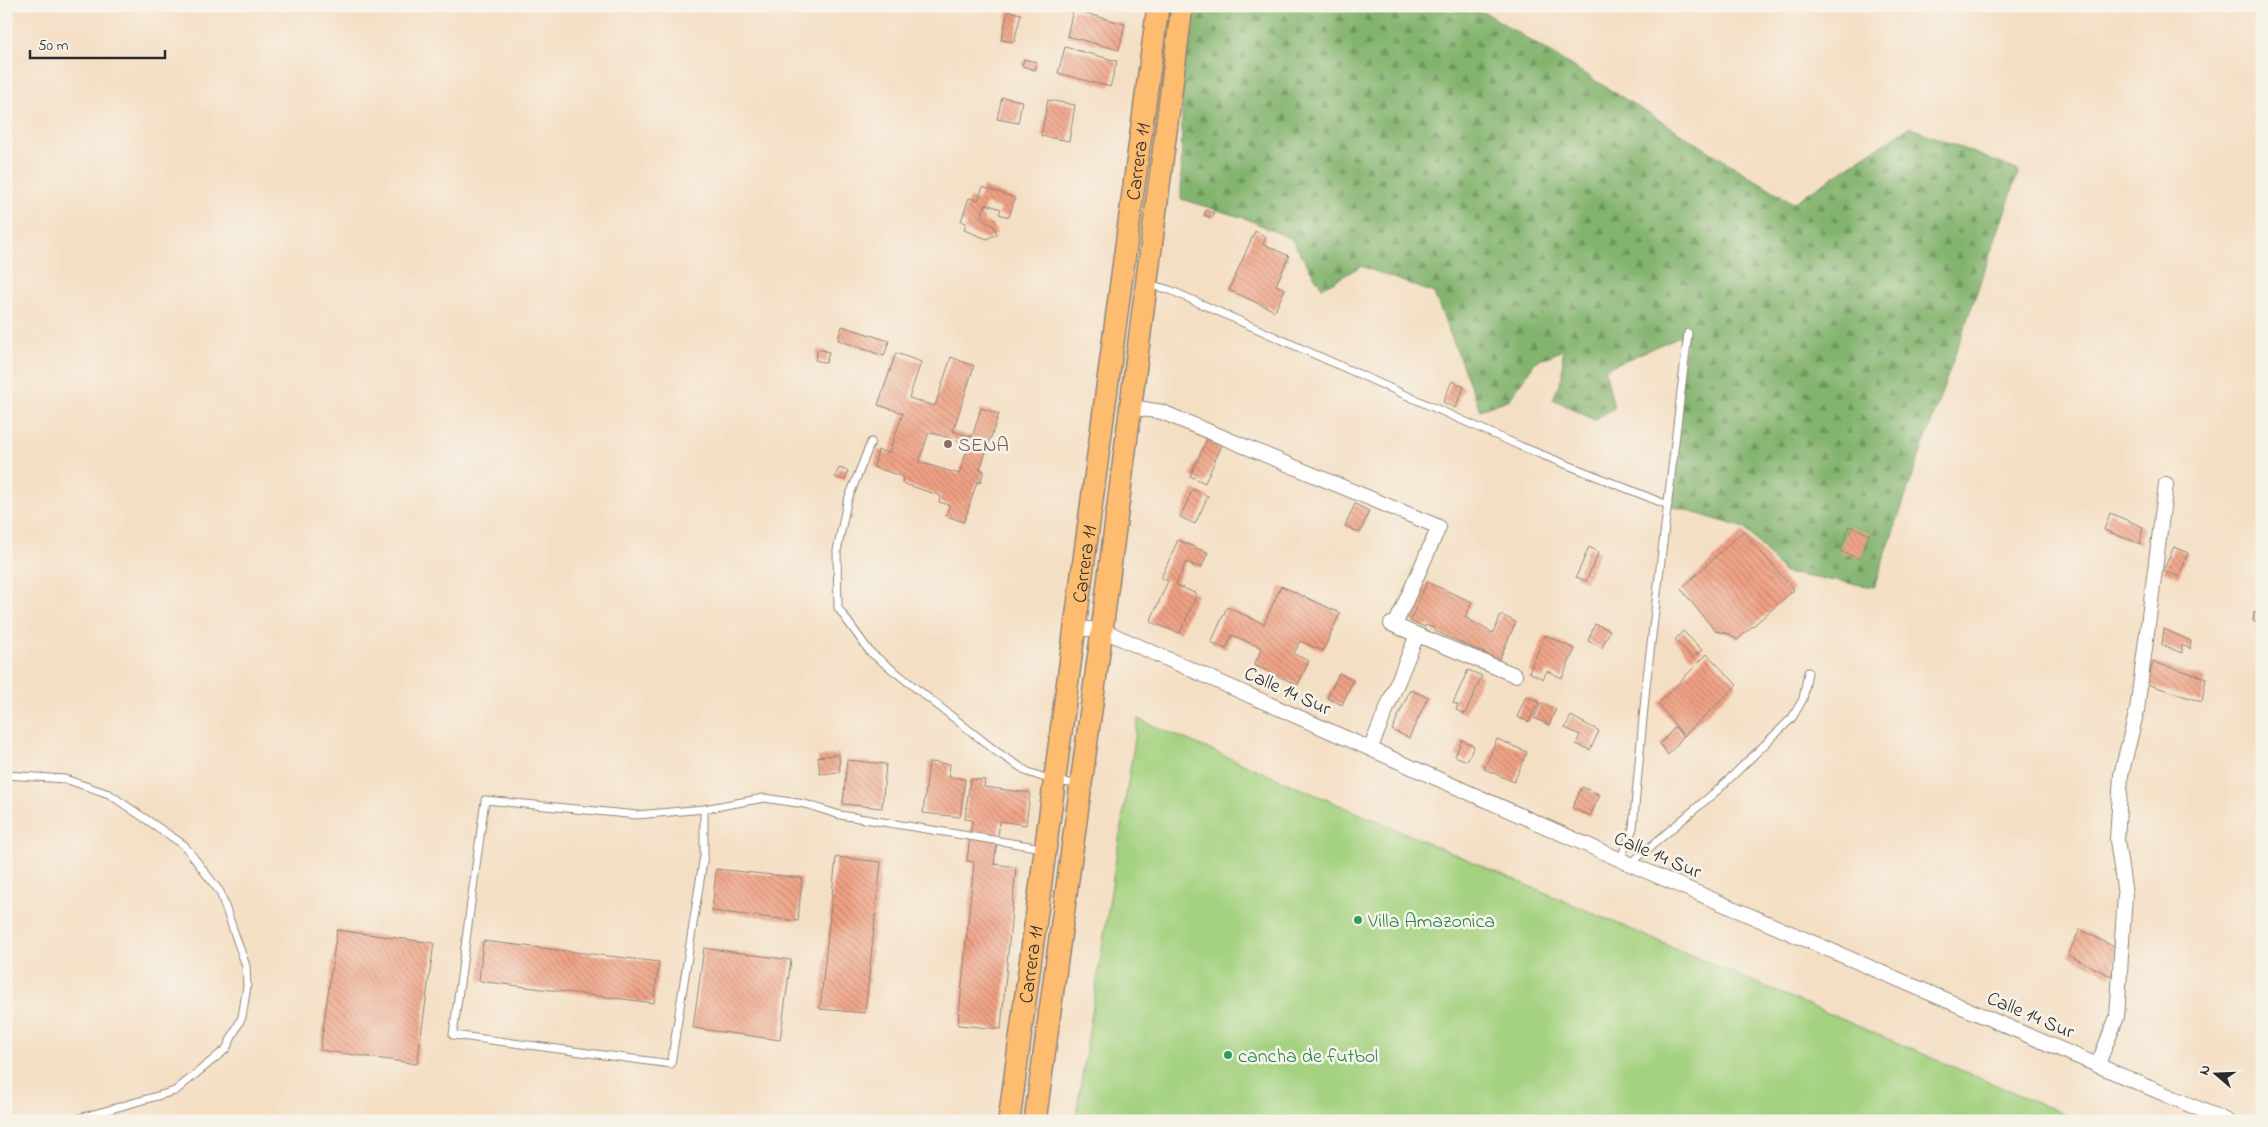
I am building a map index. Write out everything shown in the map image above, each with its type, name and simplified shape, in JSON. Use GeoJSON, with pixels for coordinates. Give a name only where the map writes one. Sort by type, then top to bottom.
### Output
{"type":"FeatureCollection","features":[{"type":"Feature","properties":{"kind":"main road","name":"Carrera 11"},"geometry":{"type":"LineString","coordinates":[[1008,1121],[1158,6]]}},
{"type":"Feature","properties":{"kind":"main road","name":"Carrera 11"},"geometry":{"type":"LineString","coordinates":[[1035,1121],[1102,630],[1182,6]]}},
{"type":"Feature","properties":{"kind":"street"},"geometry":{"type":"LineString","coordinates":[[1131,408],[1162,412],[1439,527],[1393,625],[1515,675]]}},
{"type":"Feature","properties":{"kind":"street"},"geometry":{"type":"LineString","coordinates":[[2098,1064],[2117,1017],[2126,895],[2117,840],[2120,775],[2137,710],[2166,484]]}},
{"type":"Feature","properties":{"kind":"street","name":"Calle 14 Sur"},"geometry":{"type":"LineString","coordinates":[[1074,628],[1102,630],[1625,862],[2227,1121]]}},
{"type":"Feature","properties":{"kind":"street"},"geometry":{"type":"LineString","coordinates":[[1371,748],[1417,635]]}},
{"type":"Feature","properties":{"kind":"lane"},"geometry":{"type":"LineString","coordinates":[[1146,283],[1170,290],[1520,446],[1668,505]]}},
{"type":"Feature","properties":{"kind":"lane"},"geometry":{"type":"LineString","coordinates":[[1625,862],[1633,828],[1646,686],[1688,333]]}},
{"type":"Feature","properties":{"kind":"lane"},"geometry":{"type":"LineString","coordinates":[[871,442],[847,502],[837,551],[838,608],[870,652],[997,752],[1028,772],[1054,781],[1081,784]]}},
{"type":"Feature","properties":{"kind":"lane"},"geometry":{"type":"LineString","coordinates":[[1625,862],[1720,788],[1792,718],[1803,699],[1808,672]]}},
{"type":"Feature","properties":{"kind":"lane"},"geometry":{"type":"LineString","coordinates":[[6,775],[65,779],[109,794],[184,846],[220,892],[246,966],[247,986],[242,1017],[226,1049],[175,1091],[69,1121]]}},
{"type":"Feature","properties":{"kind":"lane"},"geometry":{"type":"LineString","coordinates":[[704,809],[704,855],[671,1064],[452,1035],[485,800],[637,815],[704,809],[764,798],[805,804],[840,815],[1045,848]]}},
{"type":"Feature","properties":{"kind":"green space"},"geometry":{"type":"Polygon","coordinates":[[[1183,6],[1387,6],[1486,13],[1793,203],[1909,127],[2019,171],[1874,587],[1784,573],[1745,528],[1668,505],[1687,333],[1605,369],[1614,408],[1594,420],[1553,399],[1562,377],[1563,350],[1535,362],[1510,399],[1480,410],[1434,293],[1361,266],[1322,288],[1291,239],[1247,219],[1181,199],[1183,6]]]}},
{"type":"Feature","properties":{"kind":"green space","name":"Villa Amazonica"},"geometry":{"type":"Polygon","coordinates":[[[1138,719],[2080,1121],[1075,1121],[1138,719]]]}},
{"type":"Feature","properties":{"kind":"building"},"geometry":{"type":"Polygon","coordinates":[[[1073,10],[1125,24],[1119,50],[1067,36],[1073,10]]]}},
{"type":"Feature","properties":{"kind":"building"},"geometry":{"type":"Polygon","coordinates":[[[1008,11],[1021,14],[1014,42],[1001,40],[1008,11]]]}},
{"type":"Feature","properties":{"kind":"building"},"geometry":{"type":"Polygon","coordinates":[[[1065,47],[1117,61],[1110,87],[1058,73],[1065,47]]]}},
{"type":"Feature","properties":{"kind":"building"},"geometry":{"type":"Polygon","coordinates":[[[1024,59],[1037,62],[1035,70],[1022,66],[1024,59]]]}},
{"type":"Feature","properties":{"kind":"building"},"geometry":{"type":"Polygon","coordinates":[[[1002,97],[1022,101],[1018,123],[997,119],[1002,97]]]}},
{"type":"Feature","properties":{"kind":"building"},"geometry":{"type":"Polygon","coordinates":[[[1048,100],[1075,105],[1069,141],[1041,136],[1048,100]]]}},
{"type":"Feature","properties":{"kind":"building"},"geometry":{"type":"Polygon","coordinates":[[[983,187],[1015,198],[1009,217],[999,214],[1001,209],[986,204],[981,217],[984,218],[984,221],[994,226],[997,234],[987,239],[964,230],[966,223],[961,221],[969,198],[978,200],[983,187]]]}},
{"type":"Feature","properties":{"kind":"building"},"geometry":{"type":"Polygon","coordinates":[[[1206,210],[1214,213],[1212,218],[1204,215],[1206,210]]]}},
{"type":"Feature","properties":{"kind":"building"},"geometry":{"type":"Polygon","coordinates":[[[1255,231],[1266,237],[1263,244],[1289,256],[1276,285],[1285,289],[1275,311],[1229,290],[1255,231]]]}},
{"type":"Feature","properties":{"kind":"building"},"geometry":{"type":"Polygon","coordinates":[[[842,326],[889,341],[884,356],[838,340],[842,326]]]}},
{"type":"Feature","properties":{"kind":"building"},"geometry":{"type":"Polygon","coordinates":[[[818,349],[829,352],[826,363],[815,360],[818,349]]]}},
{"type":"Feature","properties":{"kind":"building"},"geometry":{"type":"Polygon","coordinates":[[[896,353],[921,362],[909,398],[935,406],[951,357],[974,366],[953,431],[972,437],[981,408],[999,414],[980,469],[984,471],[980,483],[977,482],[964,522],[946,516],[949,505],[939,502],[941,496],[902,483],[903,477],[874,467],[878,450],[889,453],[903,413],[878,405],[896,353]],[[929,432],[919,462],[959,474],[969,444],[929,432]]]}},
{"type":"Feature","properties":{"kind":"building"},"geometry":{"type":"Polygon","coordinates":[[[1452,381],[1464,387],[1455,408],[1443,402],[1452,381]]]}},
{"type":"Feature","properties":{"kind":"building"},"geometry":{"type":"Polygon","coordinates":[[[1207,439],[1222,445],[1205,483],[1190,476],[1207,439]]]}},
{"type":"Feature","properties":{"kind":"building"},"geometry":{"type":"Polygon","coordinates":[[[839,468],[848,471],[845,480],[835,477],[839,468]]]}},
{"type":"Feature","properties":{"kind":"building"},"geometry":{"type":"Polygon","coordinates":[[[1193,489],[1208,496],[1195,524],[1180,517],[1193,489]]]}},
{"type":"Feature","properties":{"kind":"building"},"geometry":{"type":"Polygon","coordinates":[[[1355,504],[1369,511],[1360,533],[1345,526],[1355,504]]]}},
{"type":"Feature","properties":{"kind":"building"},"geometry":{"type":"Polygon","coordinates":[[[2110,513],[2143,527],[2140,544],[2104,530],[2110,513]]]}},
{"type":"Feature","properties":{"kind":"building"},"geometry":{"type":"Polygon","coordinates":[[[1849,526],[1869,534],[1860,559],[1840,551],[1849,526]]]}},
{"type":"Feature","properties":{"kind":"building"},"geometry":{"type":"Polygon","coordinates":[[[1743,531],[1794,590],[1737,640],[1729,634],[1715,631],[1681,589],[1743,531]]]}},
{"type":"Feature","properties":{"kind":"building"},"geometry":{"type":"Polygon","coordinates":[[[1178,540],[1208,553],[1201,568],[1186,562],[1176,585],[1197,594],[1180,633],[1150,622],[1168,581],[1161,578],[1178,540]]]}},
{"type":"Feature","properties":{"kind":"building"},"geometry":{"type":"Polygon","coordinates":[[[1589,547],[1599,552],[1586,581],[1576,577],[1589,547]]]}},
{"type":"Feature","properties":{"kind":"building"},"geometry":{"type":"Polygon","coordinates":[[[2174,547],[2188,553],[2179,577],[2163,571],[2174,547]]]}},
{"type":"Feature","properties":{"kind":"building"},"geometry":{"type":"Polygon","coordinates":[[[1427,582],[1472,602],[1465,617],[1493,633],[1501,615],[1516,622],[1499,660],[1435,631],[1434,628],[1426,625],[1425,627],[1410,621],[1427,582]]]}},
{"type":"Feature","properties":{"kind":"building"},"geometry":{"type":"Polygon","coordinates":[[[1281,586],[1340,613],[1323,651],[1300,641],[1294,654],[1309,661],[1298,685],[1254,665],[1262,648],[1232,635],[1226,649],[1211,643],[1227,607],[1264,624],[1281,586]]]}},
{"type":"Feature","properties":{"kind":"building"},"geometry":{"type":"Polygon","coordinates":[[[2254,612],[2262,615],[2262,625],[2253,621],[2254,612]]]}},
{"type":"Feature","properties":{"kind":"building"},"geometry":{"type":"Polygon","coordinates":[[[1595,624],[1610,630],[1602,648],[1588,641],[1595,624]]]}},
{"type":"Feature","properties":{"kind":"building"},"geometry":{"type":"Polygon","coordinates":[[[2164,629],[2191,641],[2190,649],[2182,645],[2182,653],[2162,645],[2164,629]]]}},
{"type":"Feature","properties":{"kind":"building"},"geometry":{"type":"Polygon","coordinates":[[[1683,631],[1702,650],[1692,658],[1675,640],[1683,631]]]}},
{"type":"Feature","properties":{"kind":"building"},"geometry":{"type":"Polygon","coordinates":[[[1545,635],[1575,649],[1562,678],[1547,671],[1543,679],[1529,672],[1545,635]]]}},
{"type":"Feature","properties":{"kind":"building"},"geometry":{"type":"Polygon","coordinates":[[[1707,654],[1737,685],[1684,736],[1658,704],[1707,654]]]}},
{"type":"Feature","properties":{"kind":"building"},"geometry":{"type":"Polygon","coordinates":[[[2153,662],[2206,678],[2202,702],[2147,684],[2153,662]]]}},
{"type":"Feature","properties":{"kind":"building"},"geometry":{"type":"Polygon","coordinates":[[[1468,670],[1482,676],[1465,714],[1456,710],[1458,705],[1453,703],[1468,670]]]}},
{"type":"Feature","properties":{"kind":"building"},"geometry":{"type":"Polygon","coordinates":[[[1339,673],[1353,680],[1342,705],[1327,698],[1339,673]]]}},
{"type":"Feature","properties":{"kind":"building"},"geometry":{"type":"Polygon","coordinates":[[[1410,690],[1428,697],[1409,738],[1392,730],[1410,690]]]}},
{"type":"Feature","properties":{"kind":"building"},"geometry":{"type":"Polygon","coordinates":[[[1526,696],[1539,702],[1529,722],[1517,717],[1526,696]]]}},
{"type":"Feature","properties":{"kind":"building"},"geometry":{"type":"Polygon","coordinates":[[[1541,703],[1556,709],[1549,725],[1534,718],[1541,703]]]}},
{"type":"Feature","properties":{"kind":"building"},"geometry":{"type":"Polygon","coordinates":[[[1571,716],[1599,731],[1590,750],[1576,744],[1580,735],[1565,728],[1571,716]]]}},
{"type":"Feature","properties":{"kind":"building"},"geometry":{"type":"Polygon","coordinates":[[[1675,727],[1683,737],[1668,755],[1660,744],[1675,727]]]}},
{"type":"Feature","properties":{"kind":"building"},"geometry":{"type":"Polygon","coordinates":[[[1497,739],[1527,752],[1514,782],[1484,769],[1497,739]]]}},
{"type":"Feature","properties":{"kind":"building"},"geometry":{"type":"Polygon","coordinates":[[[1462,740],[1474,746],[1467,761],[1455,756],[1462,740]]]}},
{"type":"Feature","properties":{"kind":"building"},"geometry":{"type":"Polygon","coordinates":[[[839,754],[840,772],[820,774],[818,757],[839,754]]]}},
{"type":"Feature","properties":{"kind":"building"},"geometry":{"type":"Polygon","coordinates":[[[847,760],[886,764],[882,808],[843,804],[847,760]]]}},
{"type":"Feature","properties":{"kind":"building"},"geometry":{"type":"Polygon","coordinates":[[[929,762],[950,764],[949,777],[965,779],[960,817],[923,813],[929,762]]]}},
{"type":"Feature","properties":{"kind":"building"},"geometry":{"type":"Polygon","coordinates":[[[970,779],[985,780],[984,787],[1030,793],[1026,825],[1000,821],[994,864],[1016,867],[1001,1029],[958,1025],[974,862],[967,861],[972,820],[965,819],[970,779]]]}},
{"type":"Feature","properties":{"kind":"building"},"geometry":{"type":"Polygon","coordinates":[[[1582,787],[1600,795],[1590,816],[1572,808],[1582,787]]]}},
{"type":"Feature","properties":{"kind":"building"},"geometry":{"type":"Polygon","coordinates":[[[836,857],[881,862],[865,1013],[820,1009],[836,857]]]}},
{"type":"Feature","properties":{"kind":"building"},"geometry":{"type":"Polygon","coordinates":[[[716,869],[802,878],[798,921],[712,911],[716,869]]]}},
{"type":"Feature","properties":{"kind":"building"},"geometry":{"type":"Polygon","coordinates":[[[2080,929],[2118,949],[2111,976],[2068,955],[2080,929]]]}},
{"type":"Feature","properties":{"kind":"building"},"geometry":{"type":"Polygon","coordinates":[[[337,930],[434,943],[417,1064],[320,1050],[337,930]]]}},
{"type":"Feature","properties":{"kind":"building"},"geometry":{"type":"Polygon","coordinates":[[[483,941],[659,962],[654,1003],[479,981],[483,941]]]}},
{"type":"Feature","properties":{"kind":"building"},"geometry":{"type":"Polygon","coordinates":[[[704,948],[791,960],[780,1040],[693,1028],[704,948]]]}},
{"type":"Feature","properties":{"kind":"place","name":"SENA"},"geometry":{"type":"Point","coordinates":[948,444]}},
{"type":"Feature","properties":{"kind":"place","name":"Villa Amazonica"},"geometry":{"type":"Point","coordinates":[1358,920]}},
{"type":"Feature","properties":{"kind":"place","name":"cancha de futbol"},"geometry":{"type":"Point","coordinates":[1228,1055]}}]}
